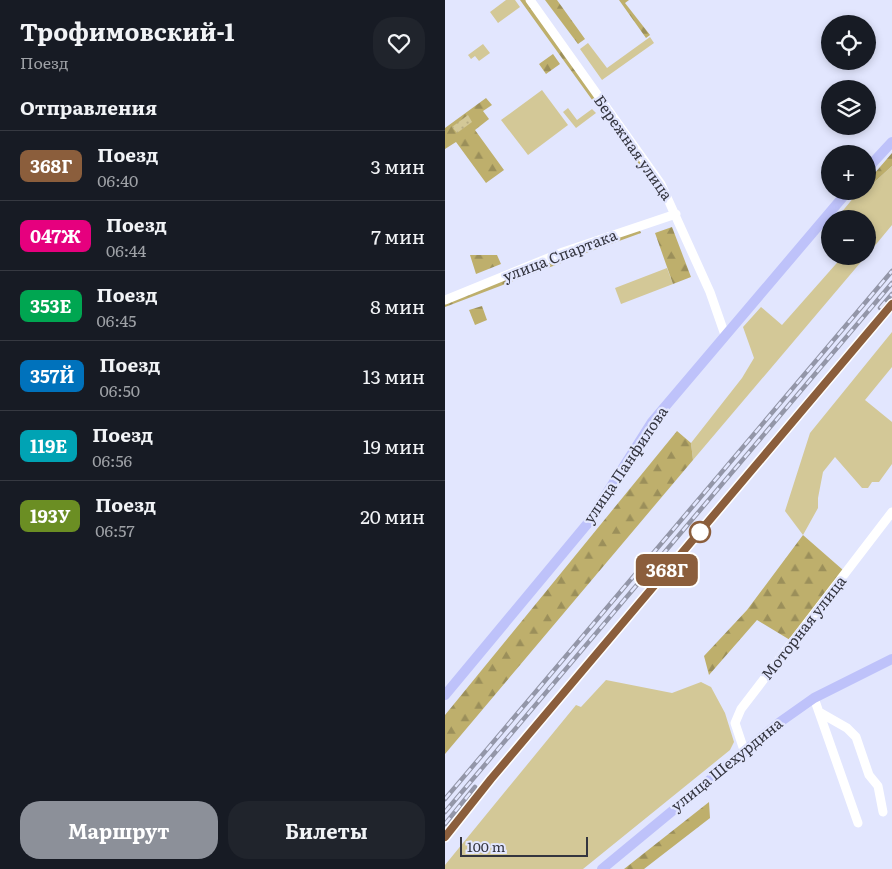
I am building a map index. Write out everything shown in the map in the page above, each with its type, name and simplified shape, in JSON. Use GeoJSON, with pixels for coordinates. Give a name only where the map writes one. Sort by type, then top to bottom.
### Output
{"type":"FeatureCollection","features":[{"type":"Feature","properties":{"kind":"main road"},"geometry":{"type":"LineString","coordinates":[[876,159],[892,142]]}},
{"type":"Feature","properties":{"kind":"main road","name":"улица Панфилова"},"geometry":{"type":"LineString","coordinates":[[445,695],[588,523],[652,422],[840,200]]}},
{"type":"Feature","properties":{"kind":"main road","name":"улица Шехурдина"},"geometry":{"type":"LineString","coordinates":[[603,869],[744,750],[814,698],[860,673],[892,659]]}},
{"type":"Feature","properties":{"kind":"street","name":"Бережная улица"},"geometry":{"type":"LineString","coordinates":[[530,0],[661,184],[710,292],[725,335]]}},
{"type":"Feature","properties":{"kind":"street","name":"улица Спартака"},"geometry":{"type":"LineString","coordinates":[[445,300],[563,252],[676,214]]}},
{"type":"Feature","properties":{"kind":"street","name":"Моторная улица"},"geometry":{"type":"LineString","coordinates":[[744,750],[735,723],[741,710],[892,512]]}},
{"type":"Feature","properties":{"kind":"street"},"geometry":{"type":"LineString","coordinates":[[814,698],[858,823]]}},
{"type":"Feature","properties":{"kind":"street"},"geometry":{"type":"LineString","coordinates":[[819,712],[847,728],[856,737],[869,775],[878,786],[883,812]]}},
{"type":"Feature","properties":{"kind":"shaded area"},"geometry":{"type":"Polygon","coordinates":[[[506,0],[515,0],[520,7],[498,23],[490,12],[506,0]]]}},
{"type":"Feature","properties":{"kind":"shaded area"},"geometry":{"type":"Polygon","coordinates":[[[650,37],[654,43],[602,80],[580,49],[588,43],[607,68],[650,37]]]}},
{"type":"Feature","properties":{"kind":"shaded area"},"geometry":{"type":"Polygon","coordinates":[[[483,44],[490,53],[479,61],[475,56],[471,59],[468,55],[483,44]]]}},
{"type":"Feature","properties":{"kind":"shaded area"},"geometry":{"type":"Polygon","coordinates":[[[542,90],[568,125],[528,155],[501,120],[542,90]]]}},
{"type":"Feature","properties":{"kind":"shaded area"},"geometry":{"type":"Polygon","coordinates":[[[568,108],[577,120],[592,109],[596,113],[576,128],[563,112],[568,108]]]}},
{"type":"Feature","properties":{"kind":"shaded area"},"geometry":{"type":"Polygon","coordinates":[[[468,115],[472,122],[457,133],[452,127],[468,115]]]}},
{"type":"Feature","properties":{"kind":"shaded area"},"geometry":{"type":"Polygon","coordinates":[[[892,166],[892,225],[876,244],[876,210],[843,210],[852,200],[876,200],[876,181],[892,166]]]}},
{"type":"Feature","properties":{"kind":"shaded area"},"geometry":{"type":"Polygon","coordinates":[[[835,265],[858,265],[693,460],[691,443],[742,378],[754,358],[743,327],[761,307],[782,325],[835,265]]]}},
{"type":"Feature","properties":{"kind":"shaded area"},"geometry":{"type":"Polygon","coordinates":[[[667,268],[673,284],[621,304],[615,288],[667,268]]]}},
{"type":"Feature","properties":{"kind":"shaded area"},"geometry":{"type":"Polygon","coordinates":[[[892,332],[892,367],[865,400],[892,422],[892,464],[879,482],[872,482],[868,488],[862,488],[835,457],[823,472],[818,508],[803,535],[785,511],[810,433],[892,332]]]}},
{"type":"Feature","properties":{"kind":"shaded area"},"geometry":{"type":"Polygon","coordinates":[[[606,680],[672,693],[701,682],[711,687],[725,713],[734,742],[730,750],[583,869],[445,869],[445,865],[576,705],[581,707],[606,680]]]}},
{"type":"Feature","properties":{"kind":"green space"},"geometry":{"type":"Polygon","coordinates":[[[520,0],[528,0],[601,105],[598,108],[520,0]]]}},
{"type":"Feature","properties":{"kind":"green space"},"geometry":{"type":"Polygon","coordinates":[[[545,0],[557,0],[585,39],[578,44],[545,0]]]}},
{"type":"Feature","properties":{"kind":"green space"},"geometry":{"type":"Polygon","coordinates":[[[619,0],[629,0],[625,3],[650,35],[646,38],[619,0]]]}},
{"type":"Feature","properties":{"kind":"green space"},"geometry":{"type":"Polygon","coordinates":[[[553,54],[560,64],[546,74],[539,64],[553,54]]]}},
{"type":"Feature","properties":{"kind":"green space"},"geometry":{"type":"Polygon","coordinates":[[[486,98],[492,105],[483,111],[489,119],[475,130],[504,170],[486,183],[456,142],[445,149],[445,128],[486,98]]]}},
{"type":"Feature","properties":{"kind":"green space"},"geometry":{"type":"Polygon","coordinates":[[[605,113],[667,200],[663,202],[659,192],[603,115],[605,113]]]}},
{"type":"Feature","properties":{"kind":"green space"},"geometry":{"type":"Polygon","coordinates":[[[892,153],[892,166],[876,181],[876,172],[892,153]]]}},
{"type":"Feature","properties":{"kind":"green space"},"geometry":{"type":"Polygon","coordinates":[[[672,227],[691,277],[673,284],[655,233],[672,227]]]}},
{"type":"Feature","properties":{"kind":"green space"},"geometry":{"type":"Polygon","coordinates":[[[639,228],[641,233],[578,256],[576,251],[639,228]]]}},
{"type":"Feature","properties":{"kind":"green space"},"geometry":{"type":"Polygon","coordinates":[[[470,255],[497,255],[501,264],[476,274],[470,255]]]}},
{"type":"Feature","properties":{"kind":"green space"},"geometry":{"type":"Polygon","coordinates":[[[559,259],[561,263],[445,307],[445,302],[559,259]]]}},
{"type":"Feature","properties":{"kind":"green space"},"geometry":{"type":"Polygon","coordinates":[[[482,306],[487,320],[475,325],[469,310],[482,306]]]}},
{"type":"Feature","properties":{"kind":"green space"},"geometry":{"type":"Polygon","coordinates":[[[677,431],[691,443],[693,460],[445,754],[445,715],[677,431]]]}},
{"type":"Feature","properties":{"kind":"green space"},"geometry":{"type":"Polygon","coordinates":[[[803,535],[843,570],[790,640],[757,620],[709,675],[704,656],[747,610],[803,535]]]}},
{"type":"Feature","properties":{"kind":"green space"},"geometry":{"type":"Polygon","coordinates":[[[709,802],[710,818],[644,869],[624,869],[709,802]]]}},
{"type":"Feature","properties":{"kind":"railway"},"geometry":{"type":"LineString","coordinates":[[445,799],[892,271]]}},
{"type":"Feature","properties":{"kind":"railway"},"geometry":{"type":"LineString","coordinates":[[445,812],[892,283]]}},
{"type":"Feature","properties":{"kind":"railway"},"geometry":{"type":"LineString","coordinates":[[880,308],[892,294]]}},
{"type":"Feature","properties":{"kind":"railway"},"geometry":{"type":"LineString","coordinates":[[445,837],[491,779],[892,304]]}},
{"type":"Feature","properties":{"kind":"railway"},"geometry":{"type":"LineString","coordinates":[[445,824],[475,787]]}},
{"type":"Feature","properties":{"kind":"train","name":"368Г"},"geometry":{"type":"LineString","coordinates":[[445,837],[491,779],[892,304]]}}]}
